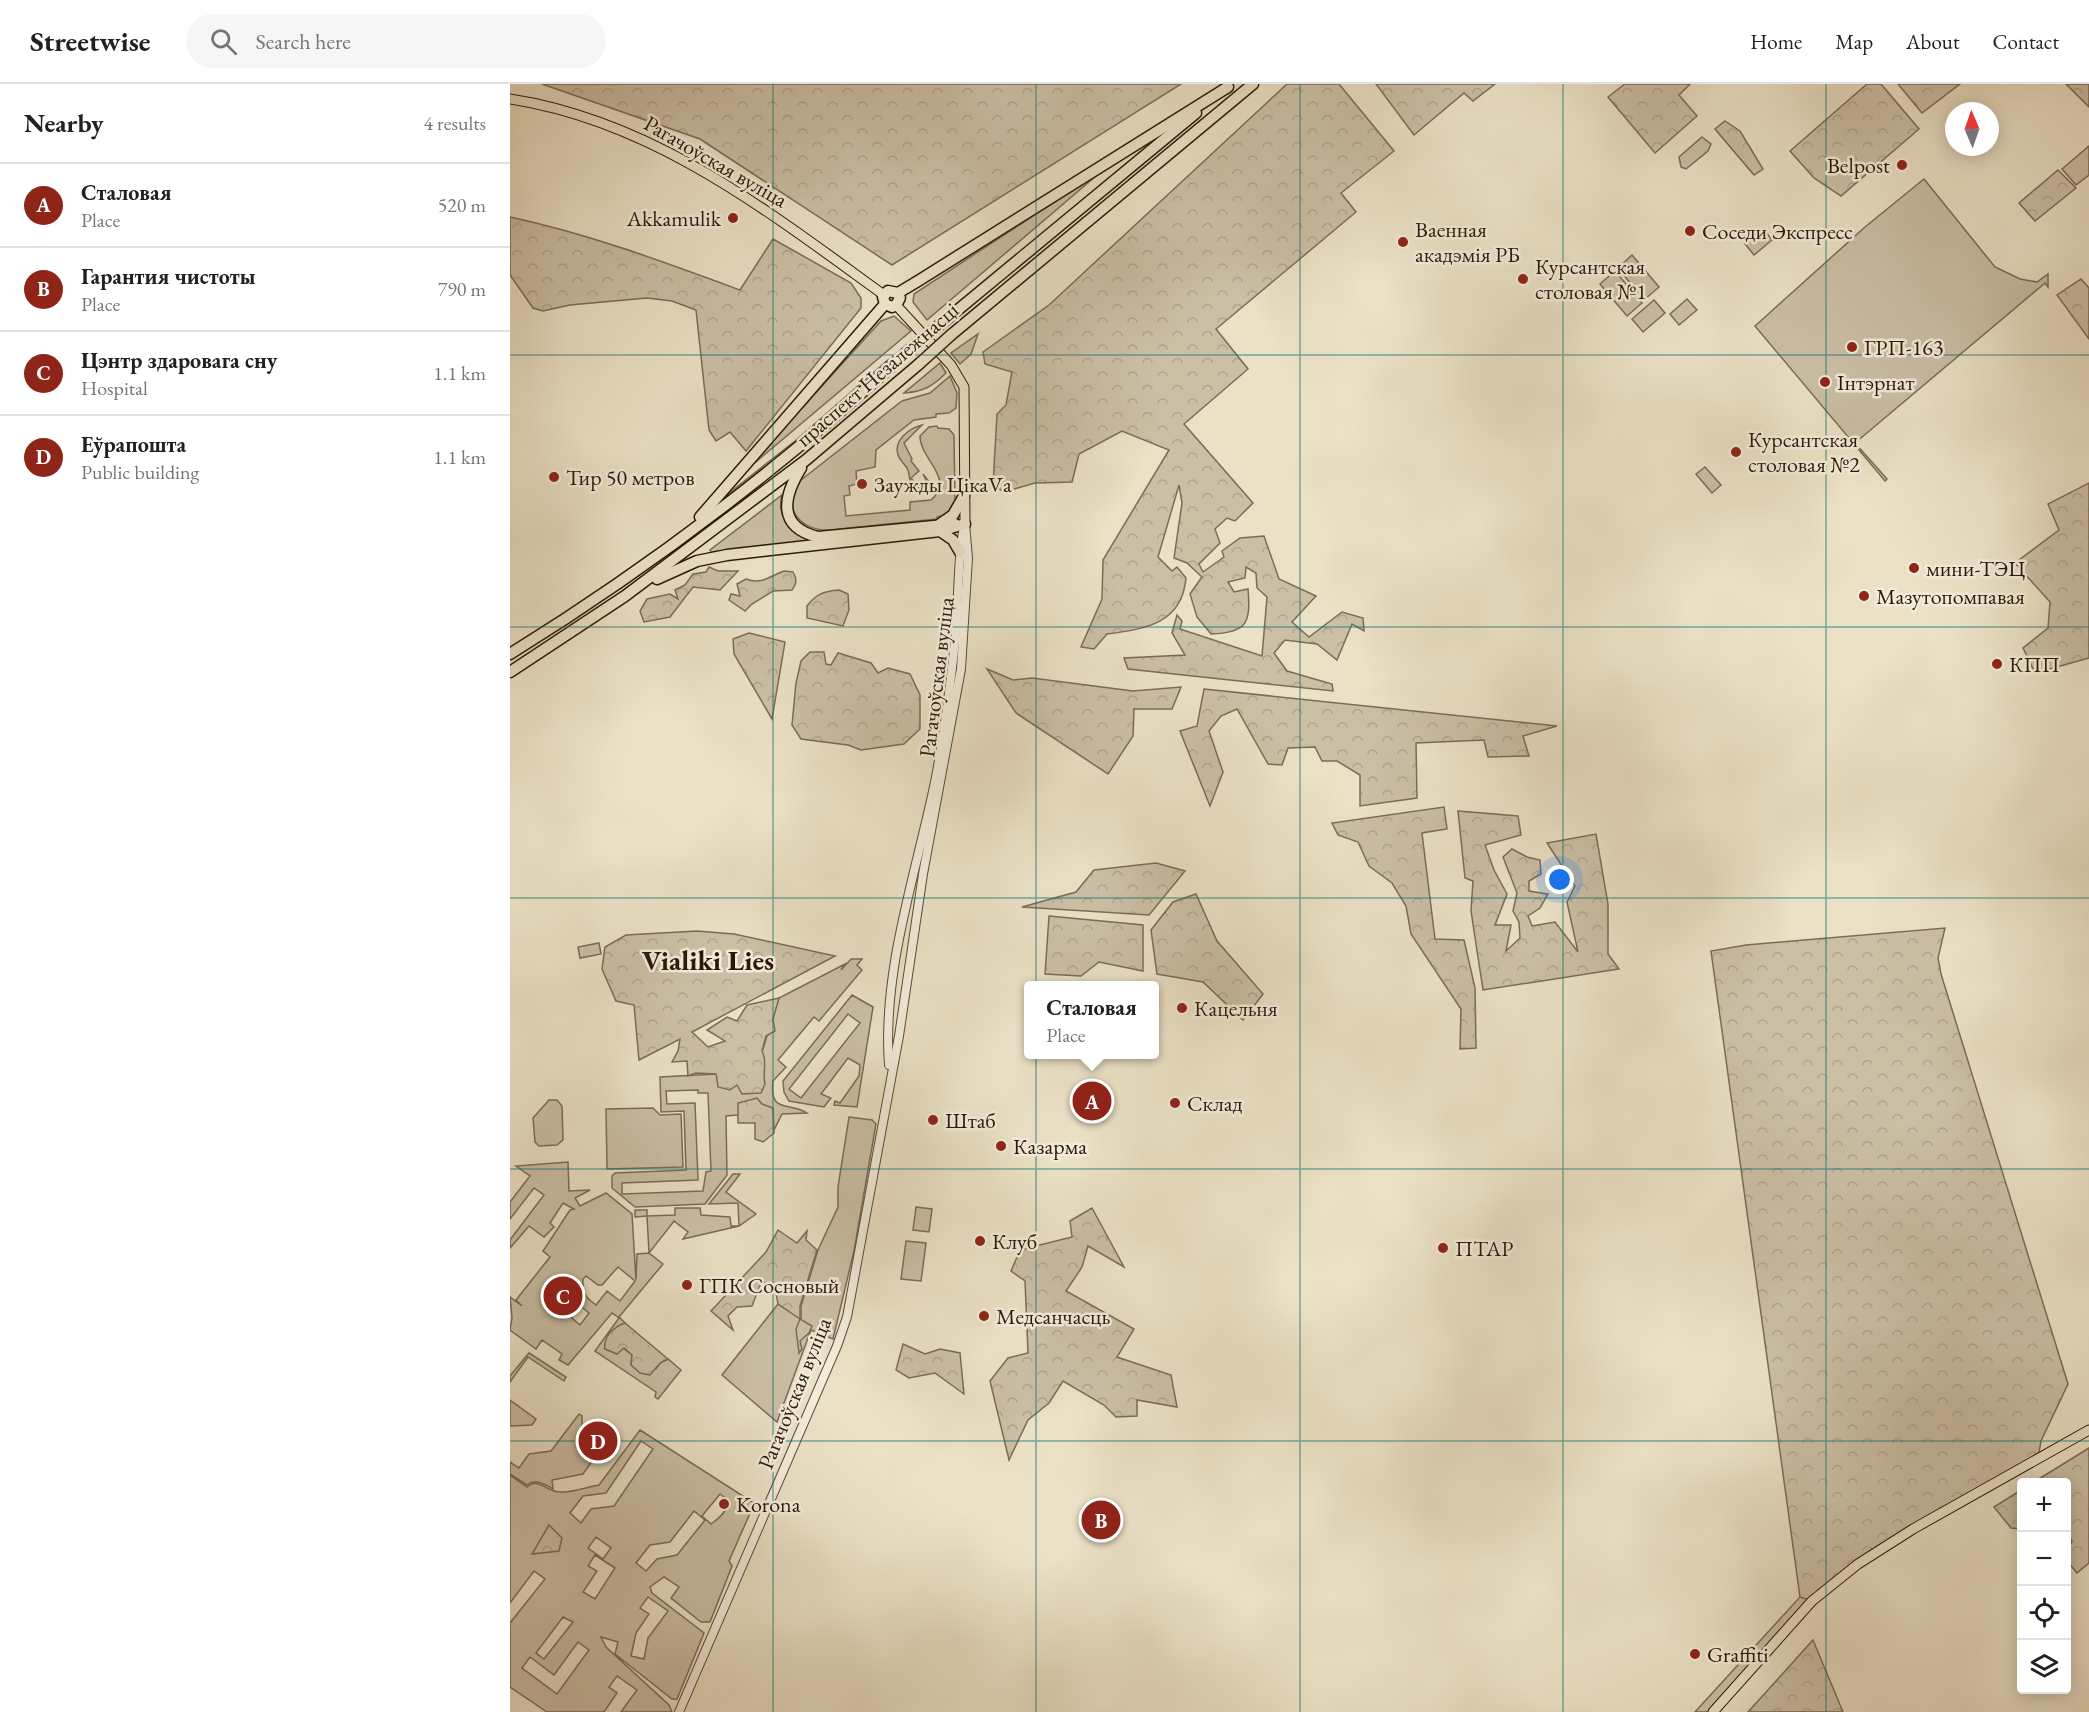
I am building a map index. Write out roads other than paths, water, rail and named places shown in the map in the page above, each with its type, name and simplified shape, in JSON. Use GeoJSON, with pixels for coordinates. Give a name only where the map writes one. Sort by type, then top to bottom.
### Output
{"type":"FeatureCollection","features":[{"type":"Feature","properties":{"kind":"highway","name":"праспект Незалежнасці"},"geometry":{"type":"LineString","coordinates":[[510,672],[625,596],[806,460],[951,335],[1253,84]]}},
{"type":"Feature","properties":{"kind":"highway","name":"праспект Незалежнасці"},"geometry":{"type":"LineString","coordinates":[[510,654],[629,576],[682,538],[826,426],[942,323],[1229,85]]}},
{"type":"Feature","properties":{"kind":"highway"},"geometry":{"type":"LineString","coordinates":[[682,538],[888,301],[890,290],[898,293],[1229,85]]}},
{"type":"Feature","properties":{"kind":"highway"},"geometry":{"type":"LineString","coordinates":[[806,460],[788,490],[786,504],[790,518],[800,530],[818,537],[965,525]]}},
{"type":"Feature","properties":{"kind":"highway"},"geometry":{"type":"LineString","coordinates":[[625,596],[672,571],[709,559],[940,527],[953,515],[964,496]]}},
{"type":"Feature","properties":{"kind":"highway"},"geometry":{"type":"LineString","coordinates":[[940,527],[953,540],[960,552]]}},
{"type":"Feature","properties":{"kind":"main road","name":"Рагачоўская вуліца"},"geometry":{"type":"LineString","coordinates":[[510,99],[540,104],[600,122],[675,154],[781,221],[888,301],[951,365],[964,387],[965,525]]}},
{"type":"Feature","properties":{"kind":"main road"},"geometry":{"type":"LineString","coordinates":[[1713,1712],[1812,1601],[1857,1564],[1913,1529],[2089,1430]]}},
{"type":"Feature","properties":{"kind":"street","name":"Рагачоўская вуліца"},"geometry":{"type":"LineString","coordinates":[[890,1073],[888,1011],[901,935],[936,770],[955,640],[960,552],[965,525]]}},
{"type":"Feature","properties":{"kind":"street","name":"Рагачоўская вуліца"},"geometry":{"type":"LineString","coordinates":[[679,1712],[843,1330],[865,1221],[890,1073],[899,1036],[922,884],[961,669],[968,558],[965,525]]}},
{"type":"Feature","properties":{"kind":"place","name":"Belpost"},"geometry":{"type":"Point","coordinates":[1902,165]}},
{"type":"Feature","properties":{"kind":"place","name":"Akkamulik"},"geometry":{"type":"Point","coordinates":[733,218]}},
{"type":"Feature","properties":{"kind":"place","name":"Соседи Экспресс"},"geometry":{"type":"Point","coordinates":[1690,231]}},
{"type":"Feature","properties":{"kind":"place","name":"Ваенная акадэмія РБ"},"geometry":{"type":"Point","coordinates":[1403,242]}},
{"type":"Feature","properties":{"kind":"place","name":"Курсантская столовая №1"},"geometry":{"type":"Point","coordinates":[1523,279]}},
{"type":"Feature","properties":{"kind":"place","name":"ГРП-163"},"geometry":{"type":"Point","coordinates":[1852,347]}},
{"type":"Feature","properties":{"kind":"place","name":"Інтэрнат"},"geometry":{"type":"Point","coordinates":[1825,382]}},
{"type":"Feature","properties":{"kind":"place","name":"Курсантская столовая №2"},"geometry":{"type":"Point","coordinates":[1736,452]}},
{"type":"Feature","properties":{"kind":"place","name":"Тир 50 метров"},"geometry":{"type":"Point","coordinates":[554,477]}},
{"type":"Feature","properties":{"kind":"place","name":"Заужды ЦікаVа"},"geometry":{"type":"Point","coordinates":[862,484]}},
{"type":"Feature","properties":{"kind":"place","name":"мини-ТЭЦ"},"geometry":{"type":"Point","coordinates":[1914,568]}},
{"type":"Feature","properties":{"kind":"place","name":"Мазутопомпавая"},"geometry":{"type":"Point","coordinates":[1864,596]}},
{"type":"Feature","properties":{"kind":"place","name":"КПП"},"geometry":{"type":"Point","coordinates":[1997,664]}},
{"type":"Feature","properties":{"kind":"place","name":"Кацельня"},"geometry":{"type":"Point","coordinates":[1182,1008]}},
{"type":"Feature","properties":{"kind":"place","name":"Сталовая"},"geometry":{"type":"Point","coordinates":[1092,1101]}},
{"type":"Feature","properties":{"kind":"place","name":"Склад"},"geometry":{"type":"Point","coordinates":[1175,1103]}},
{"type":"Feature","properties":{"kind":"place","name":"Штаб"},"geometry":{"type":"Point","coordinates":[933,1120]}},
{"type":"Feature","properties":{"kind":"place","name":"Казарма"},"geometry":{"type":"Point","coordinates":[1001,1146]}},
{"type":"Feature","properties":{"kind":"place","name":"Клуб"},"geometry":{"type":"Point","coordinates":[980,1241]}},
{"type":"Feature","properties":{"kind":"place","name":"ПТАР"},"geometry":{"type":"Point","coordinates":[1443,1248]}},
{"type":"Feature","properties":{"kind":"place","name":"ГПК Сосновый"},"geometry":{"type":"Point","coordinates":[687,1285]}},
{"type":"Feature","properties":{"kind":"place","name":"Цэнтр здаровага сну"},"geometry":{"type":"Point","coordinates":[563,1296]}},
{"type":"Feature","properties":{"kind":"place","name":"Медсанчасць"},"geometry":{"type":"Point","coordinates":[984,1316]}},
{"type":"Feature","properties":{"kind":"place","name":"Еўрапошта"},"geometry":{"type":"Point","coordinates":[598,1441]}},
{"type":"Feature","properties":{"kind":"place","name":"Korona"},"geometry":{"type":"Point","coordinates":[724,1504]}},
{"type":"Feature","properties":{"kind":"place","name":"Гарантия чистоты"},"geometry":{"type":"Point","coordinates":[1101,1520]}},
{"type":"Feature","properties":{"kind":"place","name":"Graffiti"},"geometry":{"type":"Point","coordinates":[1695,1654]}},
{"type":"Feature","properties":{"kind":"district","name":"Vialiki Lies"},"geometry":{"type":"Point","coordinates":[708,960]}}]}
